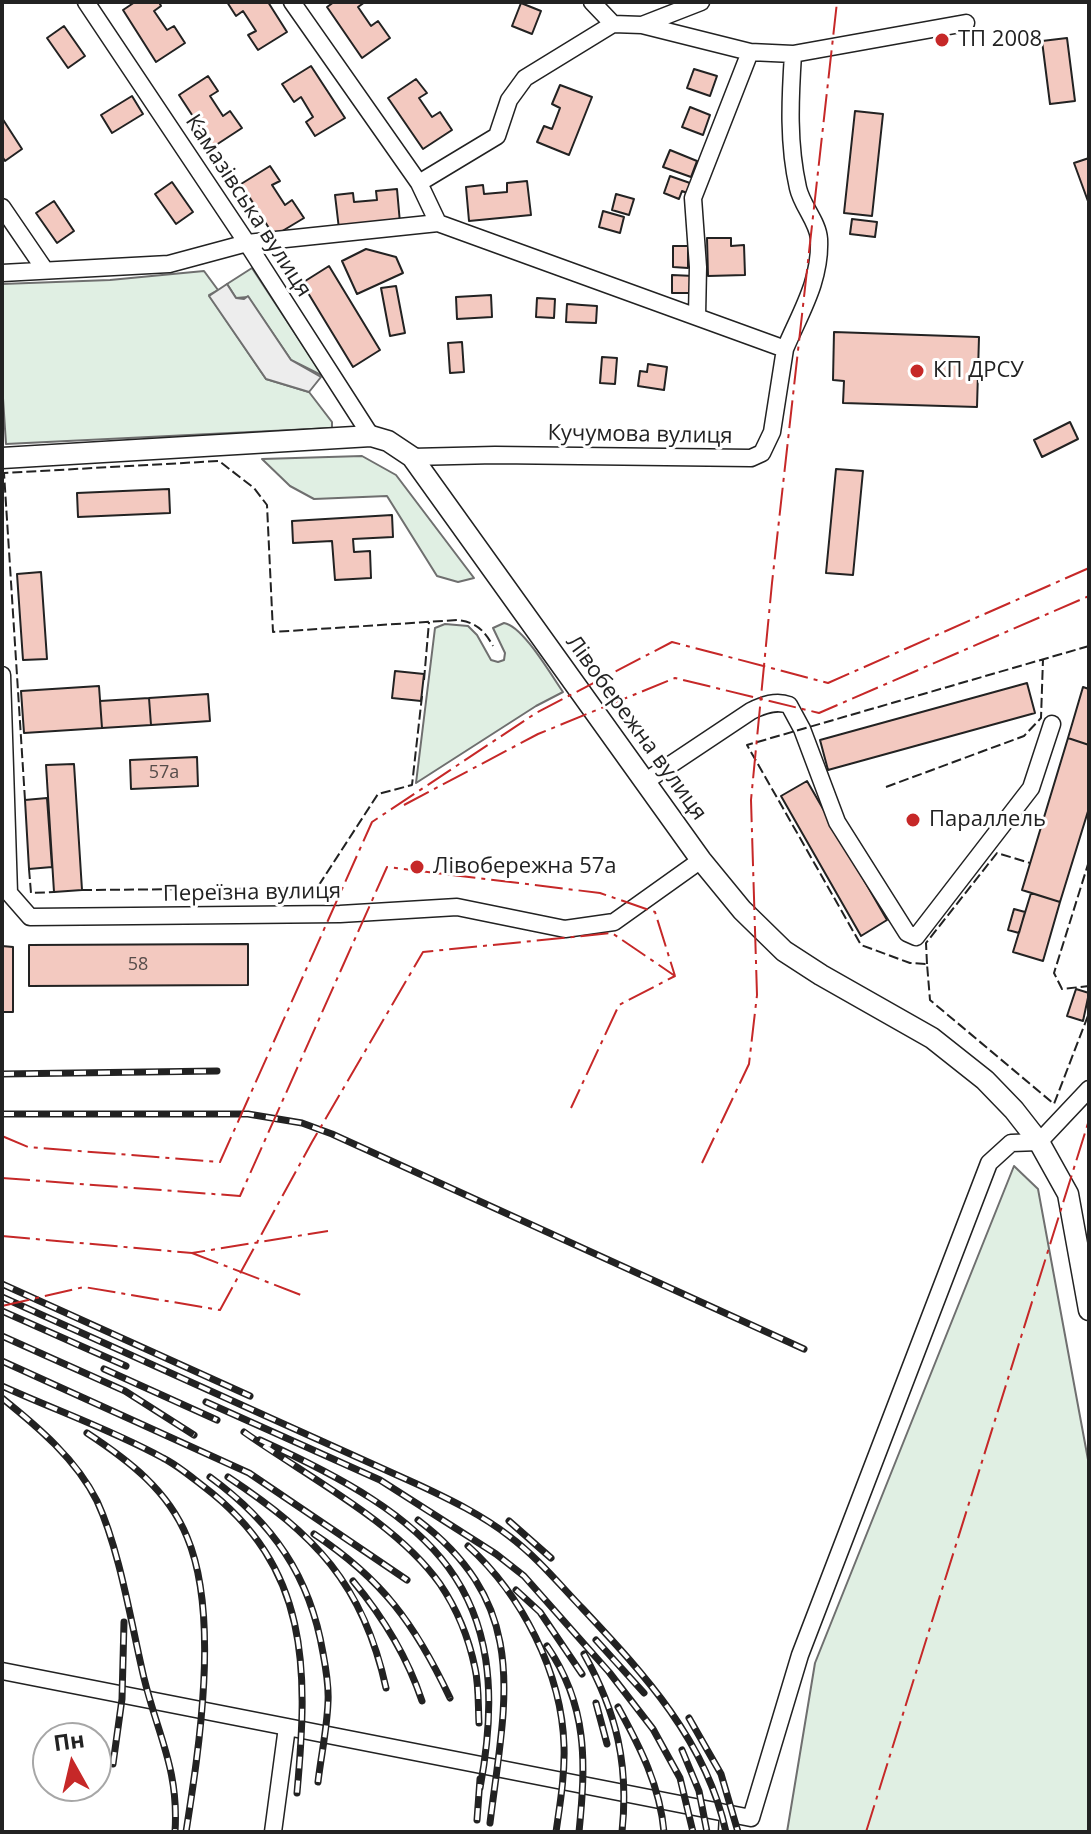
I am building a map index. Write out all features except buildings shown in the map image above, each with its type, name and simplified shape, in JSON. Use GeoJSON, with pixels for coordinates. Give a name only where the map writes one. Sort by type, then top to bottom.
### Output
{"type":"FeatureCollection","features":[{"type":"Feature","properties":{"kind":"main road","name":"Лівобережна вулиця"},"geometry":{"type":"LineString","coordinates":[[2,458],[371,436],[388,441],[412,457],[701,860],[742,910],[784,951],[932,1038],[985,1080],[1014,1110],[1039,1142],[1068,1194],[1089,1310]]}},
{"type":"Feature","properties":{"kind":"street","name":"Камазівська вулиця"},"geometry":{"type":"LineString","coordinates":[[86,2],[371,436]]}},
{"type":"Feature","properties":{"kind":"street"},"geometry":{"type":"LineString","coordinates":[[592,2],[613,24]]}},
{"type":"Feature","properties":{"kind":"street"},"geometry":{"type":"LineString","coordinates":[[642,25],[701,2]]}},
{"type":"Feature","properties":{"kind":"street"},"geometry":{"type":"LineString","coordinates":[[299,5],[419,183],[438,223]]}},
{"type":"Feature","properties":{"kind":"street"},"geometry":{"type":"LineString","coordinates":[[419,183],[497,136],[509,100],[525,78],[613,24],[642,25],[750,52],[793,54],[966,23]]}},
{"type":"Feature","properties":{"kind":"street"},"geometry":{"type":"LineString","coordinates":[[697,316],[698,267],[693,198],[750,52]]}},
{"type":"Feature","properties":{"kind":"street"},"geometry":{"type":"LineString","coordinates":[[2,273],[169,264],[247,243],[438,223],[785,349],[806,307],[816,275],[819,237],[799,193],[791,151],[789,102],[793,54]]}},
{"type":"Feature","properties":{"kind":"street"},"geometry":{"type":"LineString","coordinates":[[2,207],[45,270]]}},
{"type":"Feature","properties":{"kind":"street","name":"Кучумова вулиця"},"geometry":{"type":"LineString","coordinates":[[412,457],[751,458],[762,453],[772,432],[785,349]]}},
{"type":"Feature","properties":{"kind":"street","name":"Переїзна вулиця"},"geometry":{"type":"LineString","coordinates":[[2,675],[9,893],[30,917],[340,914],[457,907],[565,929],[614,922],[701,860]]}},
{"type":"Feature","properties":{"kind":"street"},"geometry":{"type":"LineString","coordinates":[[646,781],[751,711],[769,704],[783,702],[789,705],[802,729],[837,822],[907,933],[916,937],[1031,788],[1052,724]]}},
{"type":"Feature","properties":{"kind":"street"},"geometry":{"type":"LineString","coordinates":[[2,1671],[751,1818],[800,1655],[989,1163],[1011,1143],[1039,1142],[1089,1089]]}},
{"type":"Feature","properties":{"kind":"street"},"geometry":{"type":"LineString","coordinates":[[273,1832],[287,1727]]}},
{"type":"Feature","properties":{"kind":"street"},"geometry":{"type":"LineString","coordinates":[[727,1832],[728,1814]]}},
{"type":"Feature","properties":{"kind":"green space"},"geometry":{"type":"Polygon","coordinates":[[[252,268],[323,376],[291,360],[248,297],[236,298],[227,284],[252,268]]]}},
{"type":"Feature","properties":{"kind":"green space"},"geometry":{"type":"Polygon","coordinates":[[[204,271],[218,290],[209,295],[266,379],[309,392],[332,422],[332,428],[6,444],[2,383],[2,284],[110,280],[204,271]]]}},
{"type":"Feature","properties":{"kind":"green space"},"geometry":{"type":"Polygon","coordinates":[[[362,456],[396,475],[474,578],[458,582],[437,576],[387,496],[314,499],[290,486],[262,459],[362,456]]]}},
{"type":"Feature","properties":{"kind":"green space"},"geometry":{"type":"Polygon","coordinates":[[[504,623],[528,642],[563,692],[416,783],[435,628],[445,624],[468,626],[477,635],[491,660],[498,662],[504,660],[505,653],[493,628],[504,623]]]}},
{"type":"Feature","properties":{"kind":"green space"},"geometry":{"type":"Polygon","coordinates":[[[1014,1166],[1038,1189],[1089,1465],[1089,1832],[787,1832],[815,1663],[1014,1166]]]}},
{"type":"Feature","properties":{"kind":"shaded area"},"geometry":{"type":"Polygon","coordinates":[[[227,284],[236,298],[248,296],[291,360],[321,377],[309,392],[266,379],[209,296],[227,284]]]}},
{"type":"Feature","properties":{"kind":"railway"},"geometry":{"type":"LineString","coordinates":[[2,1074],[217,1071]]}},
{"type":"Feature","properties":{"kind":"railway"},"geometry":{"type":"LineString","coordinates":[[2,1114],[248,1114],[302,1123],[804,1349]]}},
{"type":"Feature","properties":{"kind":"railway"},"geometry":{"type":"LineString","coordinates":[[2,1284],[250,1396]]}},
{"type":"Feature","properties":{"kind":"railway"},"geometry":{"type":"LineString","coordinates":[[2,1297],[419,1485],[477,1515],[509,1536],[606,1634],[670,1711],[704,1768],[726,1832]]}},
{"type":"Feature","properties":{"kind":"railway"},"geometry":{"type":"LineString","coordinates":[[2,1311],[126,1366]]}},
{"type":"Feature","properties":{"kind":"railway"},"geometry":{"type":"LineString","coordinates":[[2,1336],[125,1391],[194,1435]]}},
{"type":"Feature","properties":{"kind":"railway"},"geometry":{"type":"LineString","coordinates":[[2,1361],[249,1473],[407,1580]]}},
{"type":"Feature","properties":{"kind":"railway"},"geometry":{"type":"LineString","coordinates":[[104,1369],[217,1420]]}},
{"type":"Feature","properties":{"kind":"railway"},"geometry":{"type":"LineString","coordinates":[[2,1386],[124,1438],[173,1464],[238,1518],[265,1551],[283,1586],[295,1624],[301,1663],[301,1748],[297,1793]]}},
{"type":"Feature","properties":{"kind":"railway"},"geometry":{"type":"LineString","coordinates":[[2,1398],[42,1432],[78,1471],[97,1501],[105,1521],[119,1564],[144,1678],[171,1771],[175,1832]]}},
{"type":"Feature","properties":{"kind":"railway"},"geometry":{"type":"LineString","coordinates":[[206,1402],[380,1480],[496,1554],[524,1576],[609,1672],[653,1729],[680,1778],[693,1832]]}},
{"type":"Feature","properties":{"kind":"railway"},"geometry":{"type":"LineString","coordinates":[[244,1432],[375,1520],[400,1540],[440,1584],[466,1635],[477,1682],[479,1723]]}},
{"type":"Feature","properties":{"kind":"railway"},"geometry":{"type":"LineString","coordinates":[[87,1433],[132,1465],[158,1491],[179,1520],[197,1569],[203,1604],[204,1683],[186,1832]]}},
{"type":"Feature","properties":{"kind":"railway"},"geometry":{"type":"LineString","coordinates":[[260,1440],[372,1499],[415,1531],[448,1568],[472,1610],[486,1659],[488,1718],[480,1788]]}},
{"type":"Feature","properties":{"kind":"railway"},"geometry":{"type":"LineString","coordinates":[[210,1477],[270,1533],[285,1553],[309,1599],[323,1653],[328,1690],[318,1782]]}},
{"type":"Feature","properties":{"kind":"railway"},"geometry":{"type":"LineString","coordinates":[[228,1477],[286,1520],[331,1565],[364,1619],[386,1688]]}},
{"type":"Feature","properties":{"kind":"railway"},"geometry":{"type":"LineString","coordinates":[[418,1520],[454,1553],[479,1587],[495,1622],[502,1658],[504,1696],[490,1823]]}},
{"type":"Feature","properties":{"kind":"railway"},"geometry":{"type":"LineString","coordinates":[[509,1521],[551,1558]]}},
{"type":"Feature","properties":{"kind":"railway"},"geometry":{"type":"LineString","coordinates":[[314,1534],[359,1568],[394,1605],[424,1647],[450,1698]]}},
{"type":"Feature","properties":{"kind":"railway"},"geometry":{"type":"LineString","coordinates":[[468,1546],[488,1566],[522,1612],[536,1637],[556,1691],[564,1746],[556,1832]]}},
{"type":"Feature","properties":{"kind":"railway"},"geometry":{"type":"LineString","coordinates":[[353,1581],[393,1638],[422,1701]]}},
{"type":"Feature","properties":{"kind":"railway"},"geometry":{"type":"LineString","coordinates":[[516,1590],[540,1612],[582,1674]]}},
{"type":"Feature","properties":{"kind":"railway"},"geometry":{"type":"LineString","coordinates":[[113,1764],[122,1699],[124,1622]]}},
{"type":"Feature","properties":{"kind":"railway"},"geometry":{"type":"LineString","coordinates":[[596,1640],[644,1693]]}},
{"type":"Feature","properties":{"kind":"railway"},"geometry":{"type":"LineString","coordinates":[[547,1646],[570,1691],[581,1735],[583,1782],[579,1832]]}},
{"type":"Feature","properties":{"kind":"railway"},"geometry":{"type":"LineString","coordinates":[[584,1654],[605,1697],[618,1740],[624,1784],[622,1832]]}},
{"type":"Feature","properties":{"kind":"railway"},"geometry":{"type":"LineString","coordinates":[[596,1703],[607,1744]]}},
{"type":"Feature","properties":{"kind":"railway"},"geometry":{"type":"LineString","coordinates":[[618,1707],[653,1783],[664,1832]]}},
{"type":"Feature","properties":{"kind":"railway"},"geometry":{"type":"LineString","coordinates":[[689,1718],[721,1774],[738,1832]]}},
{"type":"Feature","properties":{"kind":"railway"},"geometry":{"type":"LineString","coordinates":[[682,1750],[699,1791],[707,1832]]}},
{"type":"Feature","properties":{"kind":"railway"},"geometry":{"type":"LineString","coordinates":[[477,1820],[480,1779]]}},
{"type":"Feature","properties":{"kind":"fence"},"geometry":{"type":"LineString","coordinates":[[25,800],[4,473],[219,461],[254,488],[267,505],[273,632],[457,620],[479,628],[493,646]]}},
{"type":"Feature","properties":{"kind":"fence"},"geometry":{"type":"LineString","coordinates":[[424,680],[429,622]]}},
{"type":"Feature","properties":{"kind":"fence"},"geometry":{"type":"LineString","coordinates":[[1089,646],[747,745],[861,945],[910,963],[927,964],[930,1000],[1054,1104],[1089,1013]]}},
{"type":"Feature","properties":{"kind":"fence"},"geometry":{"type":"LineString","coordinates":[[886,787],[1024,736],[1041,718],[1043,659]]}},
{"type":"Feature","properties":{"kind":"fence"},"geometry":{"type":"LineString","coordinates":[[82,890],[317,888],[378,794],[412,785],[422,696]]}},
{"type":"Feature","properties":{"kind":"fence"},"geometry":{"type":"LineString","coordinates":[[927,964],[926,943],[997,853],[1030,863]]}},
{"type":"Feature","properties":{"kind":"fence"},"geometry":{"type":"LineString","coordinates":[[1089,861],[1054,973],[1062,989],[1089,986]]}},
{"type":"Feature","properties":{"kind":"fence"},"geometry":{"type":"LineString","coordinates":[[29,869],[31,893],[54,892]]}},
{"type":"Feature","properties":{"kind":"power"},"geometry":{"type":"LineString","coordinates":[[702,1163],[749,1064],[757,995],[751,800],[837,2]]}},
{"type":"Feature","properties":{"kind":"power"},"geometry":{"type":"LineString","coordinates":[[2,1136],[28,1147],[220,1162],[372,822],[536,713],[672,642],[828,683],[1089,568]]}},
{"type":"Feature","properties":{"kind":"power"},"geometry":{"type":"LineString","coordinates":[[404,805],[538,734],[675,678],[819,713],[1089,596]]}},
{"type":"Feature","properties":{"kind":"power"},"geometry":{"type":"LineString","coordinates":[[2,1178],[240,1196],[387,867],[600,893],[655,912],[675,976]]}},
{"type":"Feature","properties":{"kind":"power"},"geometry":{"type":"LineString","coordinates":[[2,1306],[84,1287],[220,1310],[312,1142],[423,952],[612,933],[675,976],[619,1005],[571,1108]]}},
{"type":"Feature","properties":{"kind":"power"},"geometry":{"type":"LineString","coordinates":[[866,1832],[1089,1120]]}},
{"type":"Feature","properties":{"kind":"power"},"geometry":{"type":"LineString","coordinates":[[2,1236],[192,1253],[328,1231]]}},
{"type":"Feature","properties":{"kind":"power"},"geometry":{"type":"LineString","coordinates":[[192,1253],[301,1295]]}},
{"type":"Feature","properties":{"kind":"place","name":"ТП 2008"},"geometry":{"type":"Point","coordinates":[942,40]}},
{"type":"Feature","properties":{"kind":"place","name":"КП ДРСУ"},"geometry":{"type":"Point","coordinates":[917,371]}},
{"type":"Feature","properties":{"kind":"place","name":"Параллель"},"geometry":{"type":"Point","coordinates":[913,820]}},
{"type":"Feature","properties":{"kind":"place","name":"Лівобережна 57а"},"geometry":{"type":"Point","coordinates":[417,867]}}]}
